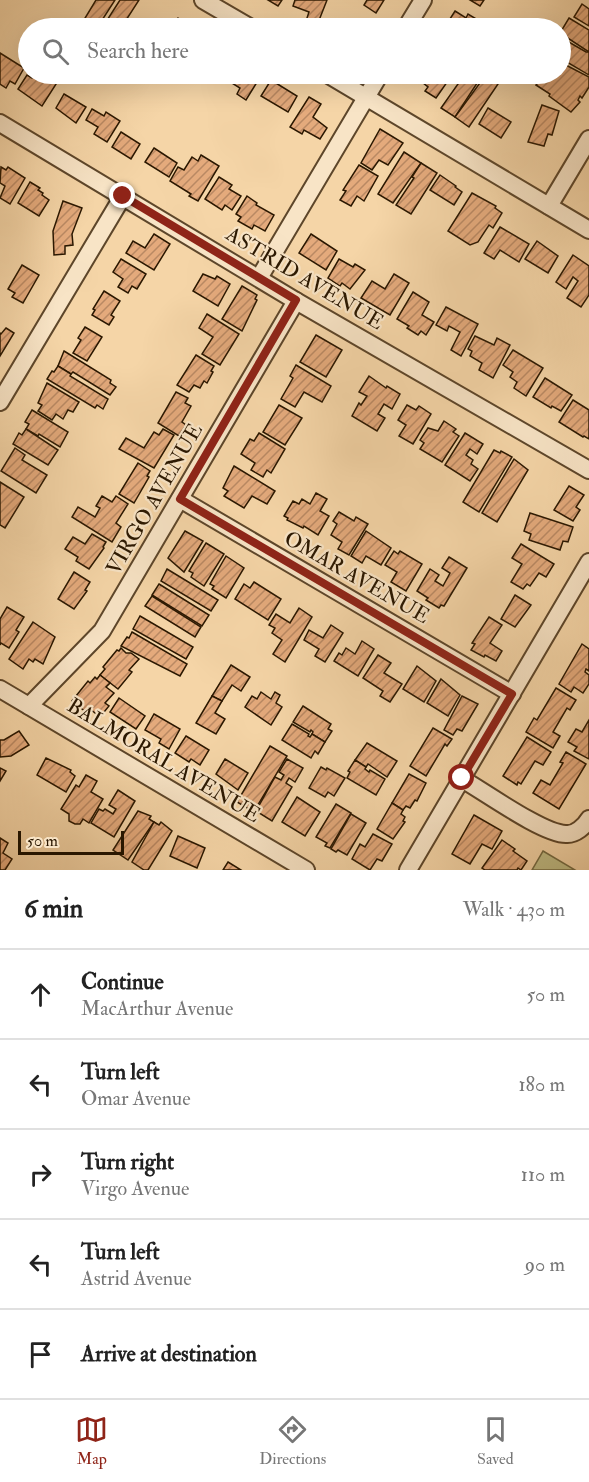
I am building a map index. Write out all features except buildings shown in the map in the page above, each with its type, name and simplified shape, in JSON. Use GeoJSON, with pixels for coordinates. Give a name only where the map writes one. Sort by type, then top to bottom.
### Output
{"type":"FeatureCollection","features":[{"type":"Feature","properties":{"kind":"street"},"geometry":{"type":"LineString","coordinates":[[203,0],[234,18]]}},
{"type":"Feature","properties":{"kind":"street"},"geometry":{"type":"LineString","coordinates":[[412,18],[423,0]]}},
{"type":"Feature","properties":{"kind":"street"},"geometry":{"type":"LineString","coordinates":[[344,84],[589,230]]}},
{"type":"Feature","properties":{"kind":"street"},"geometry":{"type":"LineString","coordinates":[[259,278],[374,84]]}},
{"type":"Feature","properties":{"kind":"street","name":"ASTRID AVENUE"},"geometry":{"type":"LineString","coordinates":[[0,123],[296,300],[589,470]]}},
{"type":"Feature","properties":{"kind":"street"},"geometry":{"type":"LineString","coordinates":[[549,206],[589,139]]}},
{"type":"Feature","properties":{"kind":"street"},"geometry":{"type":"LineString","coordinates":[[0,402],[123,196]]}},
{"type":"Feature","properties":{"kind":"street","name":"VIRGO AVENUE"},"geometry":{"type":"LineString","coordinates":[[29,706],[102,631],[296,300]]}},
{"type":"Feature","properties":{"kind":"street","name":"OMAR AVENUE"},"geometry":{"type":"LineString","coordinates":[[180,499],[512,694]]}},
{"type":"Feature","properties":{"kind":"street"},"geometry":{"type":"LineString","coordinates":[[408,870],[589,562]]}},
{"type":"Feature","properties":{"kind":"street","name":"BALMORAL AVENUE"},"geometry":{"type":"LineString","coordinates":[[0,689],[306,870]]}},
{"type":"Feature","properties":{"kind":"street"},"geometry":{"type":"LineString","coordinates":[[462,778],[550,832],[569,835],[585,825],[589,819]]}},
{"type":"Feature","properties":{"kind":"shaded area"},"geometry":{"type":"Polygon","coordinates":[[[543,851],[575,870],[532,870],[543,851]]]}},
{"type":"Feature","properties":{"kind":"route"},"geometry":{"type":"LineString","coordinates":[[123,196],[296,300],[180,499],[512,694],[462,778]]}}]}
